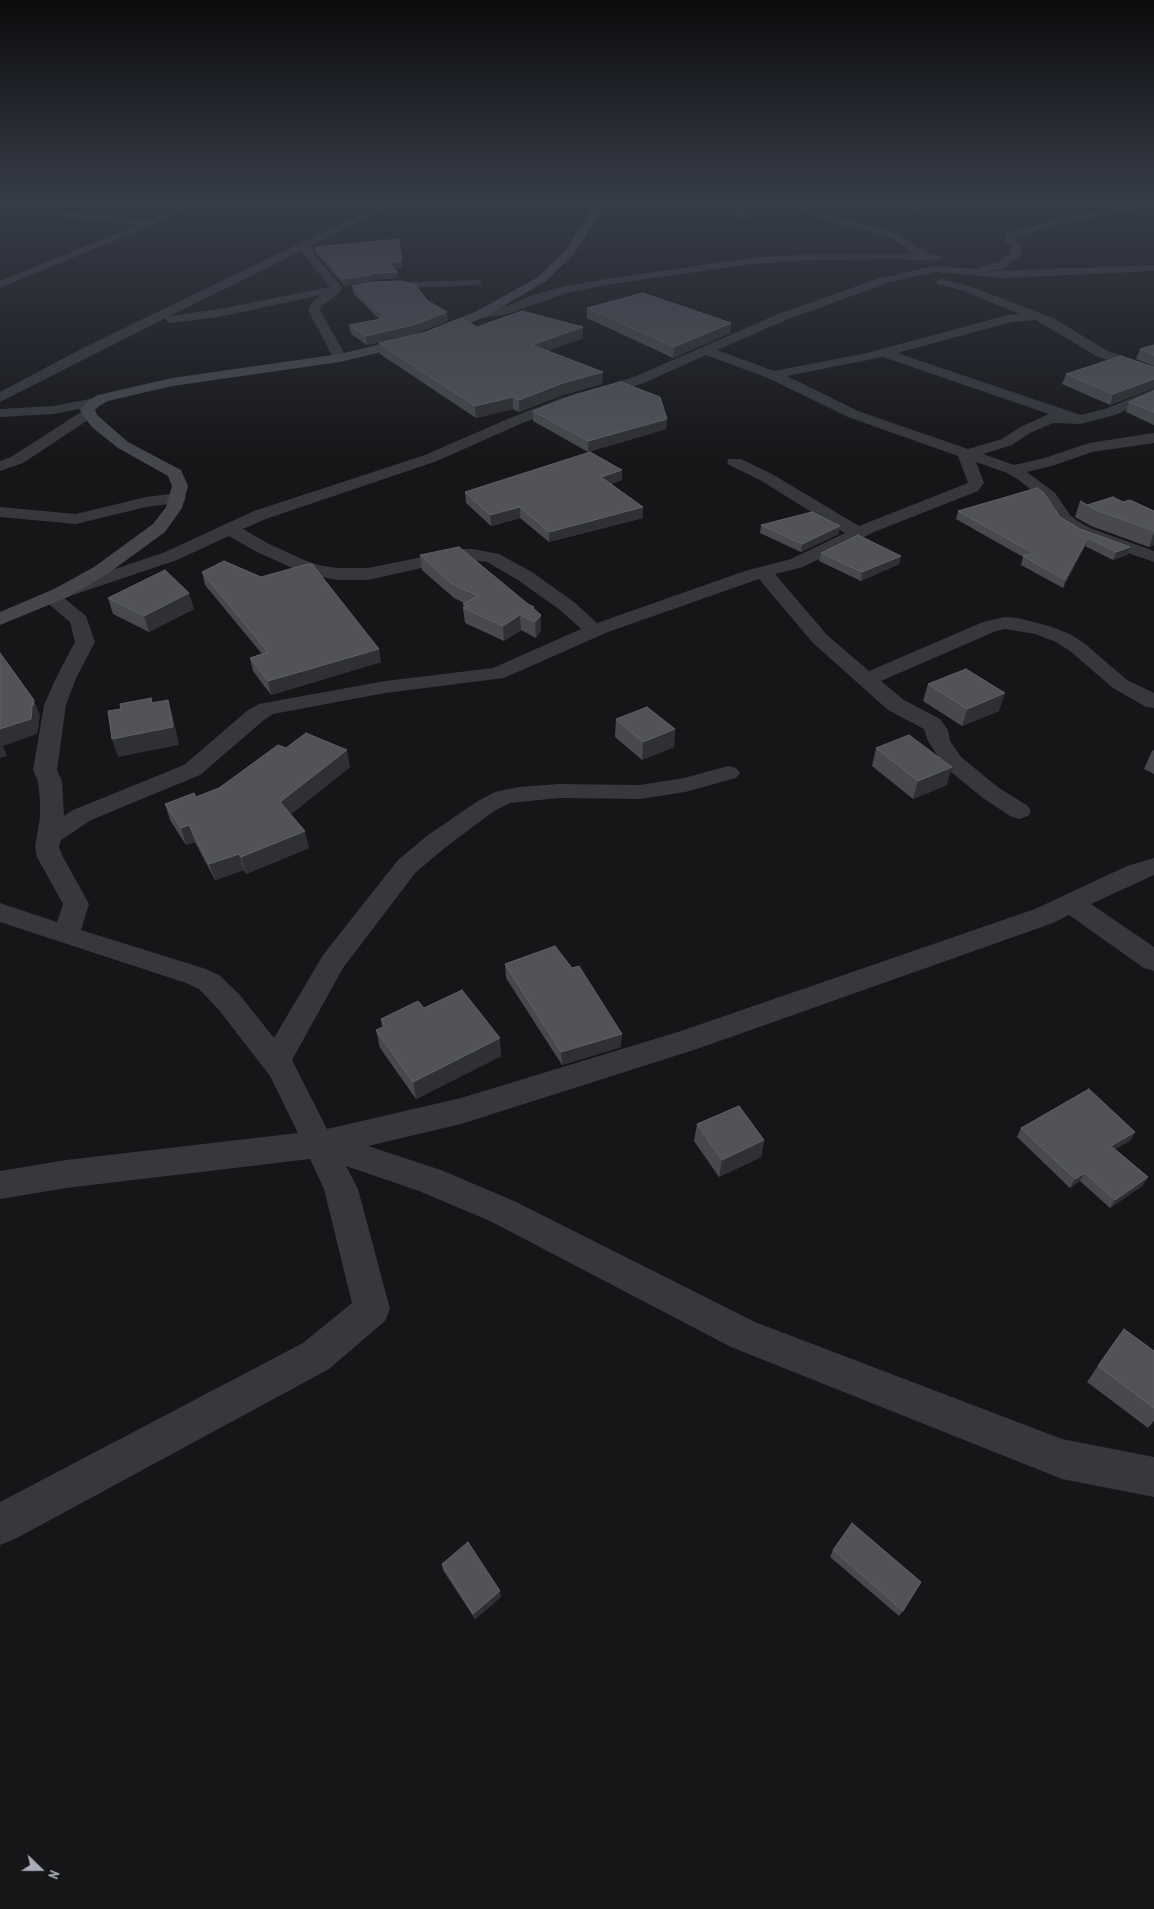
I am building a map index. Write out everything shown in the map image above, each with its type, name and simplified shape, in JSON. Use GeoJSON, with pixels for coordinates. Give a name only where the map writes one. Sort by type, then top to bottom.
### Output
{"type":"FeatureCollection","features":[{"type":"Feature","properties":{"kind":"street"},"geometry":{"type":"LineString","coordinates":[[0,398],[216,288]]}},
{"type":"Feature","properties":{"kind":"street"},"geometry":{"type":"LineString","coordinates":[[0,466],[17,460],[103,398],[172,382],[340,358],[422,338],[481,314],[526,288]]}},
{"type":"Feature","properties":{"kind":"street"},"geometry":{"type":"LineString","coordinates":[[481,314],[506,310],[534,299],[575,288]]}},
{"type":"Feature","properties":{"kind":"street"},"geometry":{"type":"LineString","coordinates":[[0,619],[57,595],[171,556],[260,515],[431,458],[515,421],[588,394],[639,380],[782,317],[865,288]]}},
{"type":"Feature","properties":{"kind":"street"},"geometry":{"type":"LineString","coordinates":[[964,288],[1058,326],[1101,353],[1154,373]]}},
{"type":"Feature","properties":{"kind":"street"},"geometry":{"type":"LineString","coordinates":[[154,319],[219,314],[238,308],[349,290]]}},
{"type":"Feature","properties":{"kind":"street"},"geometry":{"type":"LineString","coordinates":[[335,291],[318,303],[314,310],[340,358]]}},
{"type":"Feature","properties":{"kind":"street"},"geometry":{"type":"LineString","coordinates":[[773,375],[884,353],[1012,318],[1040,318]]}},
{"type":"Feature","properties":{"kind":"street"},"geometry":{"type":"LineString","coordinates":[[707,351],[773,375],[853,414],[1013,470],[1025,477],[1049,497],[1064,519],[1070,524],[1084,532],[1154,557]]}},
{"type":"Feature","properties":{"kind":"street"},"geometry":{"type":"LineString","coordinates":[[884,353],[1080,420]]}},
{"type":"Feature","properties":{"kind":"street"},"geometry":{"type":"LineString","coordinates":[[966,454],[1007,442],[1025,430],[1051,418],[1080,420],[1100,415],[1154,393]]}},
{"type":"Feature","properties":{"kind":"street"},"geometry":{"type":"LineString","coordinates":[[0,413],[93,407]]}},
{"type":"Feature","properties":{"kind":"street"},"geometry":{"type":"LineString","coordinates":[[57,595],[100,571],[142,541],[164,521],[174,508],[178,498],[180,486],[174,473],[123,445],[98,425],[93,407]]}},
{"type":"Feature","properties":{"kind":"street"},"geometry":{"type":"LineString","coordinates":[[1100,415],[1154,438]]}},
{"type":"Feature","properties":{"kind":"street"},"geometry":{"type":"LineString","coordinates":[[1013,470],[1049,462],[1089,448],[1154,438]]}},
{"type":"Feature","properties":{"kind":"street"},"geometry":{"type":"LineString","coordinates":[[48,837],[82,814],[192,770],[256,715],[267,709],[385,687],[497,674],[595,631],[763,572],[797,563],[858,533],[972,488],[976,483],[966,454]]}},
{"type":"Feature","properties":{"kind":"street"},"geometry":{"type":"LineString","coordinates":[[735,462],[766,477],[858,533]]}},
{"type":"Feature","properties":{"kind":"street"},"geometry":{"type":"LineString","coordinates":[[0,512],[76,519],[146,502],[178,498]]}},
{"type":"Feature","properties":{"kind":"street"},"geometry":{"type":"LineString","coordinates":[[230,529],[261,548],[296,563],[314,570],[337,574],[368,574],[462,554],[493,558],[525,576],[567,606],[595,631]]}},
{"type":"Feature","properties":{"kind":"street"},"geometry":{"type":"LineString","coordinates":[[763,572],[820,639],[896,706],[932,724],[937,730],[939,741],[953,762],[991,793],[1019,811]]}},
{"type":"Feature","properties":{"kind":"street"},"geometry":{"type":"LineString","coordinates":[[57,595],[79,620],[85,642],[66,678],[55,705],[45,770],[50,781],[52,817],[47,847],[50,857],[76,904],[66,935]]}},
{"type":"Feature","properties":{"kind":"street"},"geometry":{"type":"LineString","coordinates":[[867,679],[990,626],[1004,623],[1018,624],[1063,638],[1077,647],[1120,684],[1154,702]]}},
{"type":"Feature","properties":{"kind":"street"},"geometry":{"type":"LineString","coordinates":[[276,1062],[333,962],[407,866],[437,841],[486,806],[503,797],[519,794],[560,791],[640,792],[685,785],[728,772]]}},
{"type":"Feature","properties":{"kind":"street"},"geometry":{"type":"LineString","coordinates":[[0,1185],[66,1174],[319,1144],[462,1112],[687,1041],[1044,916],[1136,872],[1154,866]]}},
{"type":"Feature","properties":{"kind":"street"},"geometry":{"type":"LineString","coordinates":[[1071,904],[1154,961]]}},
{"type":"Feature","properties":{"kind":"street"},"geometry":{"type":"LineString","coordinates":[[0,912],[196,976],[209,982],[230,1002],[282,1069],[341,1189],[372,1309],[316,1356],[0,1524]]}},
{"type":"Feature","properties":{"kind":"street"},"geometry":{"type":"LineString","coordinates":[[319,1144],[429,1180],[502,1211],[744,1335],[1062,1459],[1154,1477]]}},
{"type":"Feature","properties":{"kind":"building"},"geometry":{"type":"Polygon","coordinates":[[[354,288],[418,288],[428,301],[447,312],[417,324],[366,336],[349,325],[386,318],[354,288]]]}},
{"type":"Feature","properties":{"kind":"building"},"geometry":{"type":"Polygon","coordinates":[[[643,293],[731,323],[674,347],[587,308],[643,293]]]}},
{"type":"Feature","properties":{"kind":"building"},"geometry":{"type":"Polygon","coordinates":[[[522,311],[583,327],[532,345],[603,372],[563,383],[519,400],[513,397],[475,406],[379,343],[426,332],[461,318],[477,327],[522,311]]]}},
{"type":"Feature","properties":{"kind":"building"},"geometry":{"type":"Polygon","coordinates":[[[1154,345],[1154,355],[1140,349],[1154,345]]]}},
{"type":"Feature","properties":{"kind":"building"},"geometry":{"type":"Polygon","coordinates":[[[1121,356],[1154,367],[1154,379],[1113,394],[1066,374],[1121,356]]]}},
{"type":"Feature","properties":{"kind":"building"},"geometry":{"type":"Polygon","coordinates":[[[621,382],[660,397],[667,419],[588,441],[533,411],[575,395],[621,382]]]}},
{"type":"Feature","properties":{"kind":"building"},"geometry":{"type":"Polygon","coordinates":[[[1154,391],[1154,412],[1129,402],[1154,391]]]}},
{"type":"Feature","properties":{"kind":"building"},"geometry":{"type":"Polygon","coordinates":[[[590,452],[622,470],[601,477],[643,507],[549,532],[520,507],[490,515],[465,492],[590,452]]]}},
{"type":"Feature","properties":{"kind":"building"},"geometry":{"type":"Polygon","coordinates":[[[1037,488],[1044,493],[1060,517],[1080,529],[1130,547],[1116,552],[1088,538],[1065,580],[1023,556],[1033,553],[958,511],[1037,488]]]}},
{"type":"Feature","properties":{"kind":"building"},"geometry":{"type":"Polygon","coordinates":[[[1113,497],[1123,502],[1130,500],[1154,511],[1154,531],[1096,510],[1087,505],[1113,497]]]}},
{"type":"Feature","properties":{"kind":"building"},"geometry":{"type":"Polygon","coordinates":[[[812,512],[840,526],[802,544],[761,525],[812,512]]]}},
{"type":"Feature","properties":{"kind":"building"},"geometry":{"type":"Polygon","coordinates":[[[858,535],[901,556],[862,572],[821,553],[858,535]]]}},
{"type":"Feature","properties":{"kind":"building"},"geometry":{"type":"Polygon","coordinates":[[[459,547],[534,607],[541,615],[535,622],[520,615],[503,626],[463,608],[468,606],[463,604],[478,596],[452,584],[420,555],[459,547]]]}},
{"type":"Feature","properties":{"kind":"building"},"geometry":{"type":"Polygon","coordinates":[[[224,561],[261,577],[312,564],[379,649],[268,681],[250,658],[268,652],[202,572],[224,561]]]}},
{"type":"Feature","properties":{"kind":"building"},"geometry":{"type":"Polygon","coordinates":[[[165,570],[189,593],[144,616],[108,598],[165,570]]]}},
{"type":"Feature","properties":{"kind":"building"},"geometry":{"type":"Polygon","coordinates":[[[0,653],[34,700],[31,707],[31,719],[0,729],[0,653]]]}},
{"type":"Feature","properties":{"kind":"building"},"geometry":{"type":"Polygon","coordinates":[[[966,669],[1005,693],[967,709],[928,684],[966,669]]]}},
{"type":"Feature","properties":{"kind":"building"},"geometry":{"type":"Polygon","coordinates":[[[151,698],[152,703],[168,700],[173,727],[112,739],[108,711],[121,709],[120,704],[151,698]]]}},
{"type":"Feature","properties":{"kind":"building"},"geometry":{"type":"Polygon","coordinates":[[[647,707],[675,729],[643,742],[616,719],[647,707]]]}},
{"type":"Feature","properties":{"kind":"building"},"geometry":{"type":"Polygon","coordinates":[[[306,733],[347,750],[280,802],[305,831],[241,857],[239,854],[209,864],[189,825],[181,828],[165,804],[194,793],[196,797],[219,788],[278,745],[286,748],[306,733]]]}},
{"type":"Feature","properties":{"kind":"building"},"geometry":{"type":"Polygon","coordinates":[[[909,735],[952,767],[918,781],[876,748],[909,735]]]}},
{"type":"Feature","properties":{"kind":"building"},"geometry":{"type":"Polygon","coordinates":[[[555,946],[572,968],[579,966],[622,1034],[561,1052],[505,964],[555,946]]]}},
{"type":"Feature","properties":{"kind":"building"},"geometry":{"type":"Polygon","coordinates":[[[462,990],[500,1038],[413,1082],[376,1030],[385,1026],[381,1019],[418,1001],[424,1008],[462,990]]]}},
{"type":"Feature","properties":{"kind":"building"},"geometry":{"type":"Polygon","coordinates":[[[1089,1089],[1135,1132],[1111,1146],[1148,1177],[1115,1200],[1085,1173],[1075,1179],[1021,1128],[1089,1089]]]}},
{"type":"Feature","properties":{"kind":"building"},"geometry":{"type":"Polygon","coordinates":[[[739,1106],[764,1140],[722,1160],[697,1124],[739,1106]]]}},
{"type":"Feature","properties":{"kind":"building"},"geometry":{"type":"Polygon","coordinates":[[[1124,1329],[1154,1351],[1154,1408],[1098,1366],[1124,1329]]]}},
{"type":"Feature","properties":{"kind":"building"},"geometry":{"type":"Polygon","coordinates":[[[852,1523],[921,1582],[903,1611],[833,1550],[852,1523]]]}},
{"type":"Feature","properties":{"kind":"building"},"geometry":{"type":"Polygon","coordinates":[[[468,1542],[500,1591],[473,1614],[442,1564],[468,1542]]]}}]}
